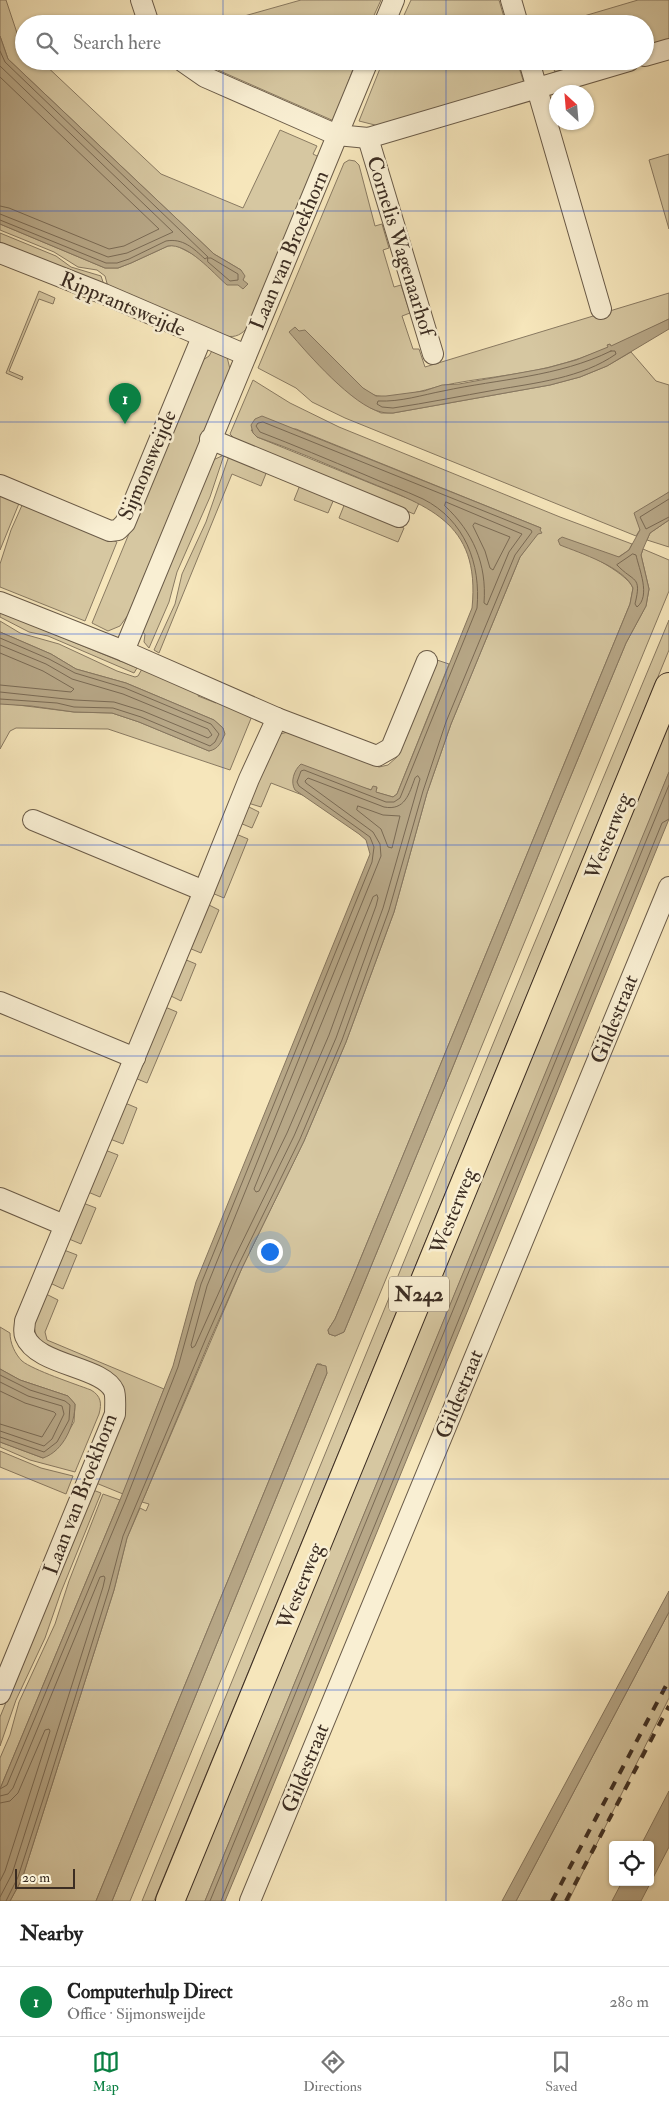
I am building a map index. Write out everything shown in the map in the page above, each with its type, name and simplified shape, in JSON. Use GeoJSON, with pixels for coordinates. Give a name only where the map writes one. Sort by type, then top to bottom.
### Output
{"type":"FeatureCollection","features":[{"type":"Feature","properties":{"kind":"main road","name":"Westerweg"},"geometry":{"type":"LineString","coordinates":[[170,1901],[669,687]]}},
{"type":"Feature","properties":{"kind":"street"},"geometry":{"type":"LineString","coordinates":[[141,0],[146,15]]}},
{"type":"Feature","properties":{"kind":"street"},"geometry":{"type":"LineString","coordinates":[[388,15],[394,0]]}},
{"type":"Feature","properties":{"kind":"street"},"geometry":{"type":"LineString","coordinates":[[511,0],[515,15]]}},
{"type":"Feature","properties":{"kind":"street"},"geometry":{"type":"LineString","coordinates":[[654,53],[669,49]]}},
{"type":"Feature","properties":{"kind":"street","name":"Cornelis Wagenaarhof"},"geometry":{"type":"LineString","coordinates":[[195,70],[205,77],[337,135],[368,138],[598,70]]}},
{"type":"Feature","properties":{"kind":"street","name":"Laan van Broekhorn"},"geometry":{"type":"LineString","coordinates":[[124,651],[210,439],[364,70]]}},
{"type":"Feature","properties":{"kind":"street"},"geometry":{"type":"LineString","coordinates":[[531,70],[601,309]]}},
{"type":"Feature","properties":{"kind":"street","name":"Cornelis Wagenaarhof"},"geometry":{"type":"LineString","coordinates":[[368,138],[433,354]]}},
{"type":"Feature","properties":{"kind":"street","name":"Ripprantsweijde"},"geometry":{"type":"LineString","coordinates":[[0,253],[104,294],[246,355]]}},
{"type":"Feature","properties":{"kind":"street","name":"Sijmonsweijde"},"geometry":{"type":"LineString","coordinates":[[0,485],[110,531],[118,530],[124,523],[202,337]]}},
{"type":"Feature","properties":{"kind":"street"},"geometry":{"type":"LineString","coordinates":[[210,439],[399,517]]}},
{"type":"Feature","properties":{"kind":"street"},"geometry":{"type":"LineString","coordinates":[[0,602],[124,651],[277,718],[367,754],[377,756],[382,755],[391,748],[426,661]]}},
{"type":"Feature","properties":{"kind":"street","name":"Laan van Broekhorn"},"geometry":{"type":"LineString","coordinates":[[0,1694],[115,1414],[114,1391],[104,1380],[41,1353],[30,1344],[24,1335],[25,1321],[249,779],[277,718]]}},
{"type":"Feature","properties":{"kind":"street"},"geometry":{"type":"LineString","coordinates":[[33,820],[204,891]]}},
{"type":"Feature","properties":{"kind":"street","name":"Gildestraat"},"geometry":{"type":"LineString","coordinates":[[250,1901],[669,886]]}},
{"type":"Feature","properties":{"kind":"street"},"geometry":{"type":"LineString","coordinates":[[0,1002],[135,1058]]}},
{"type":"Feature","properties":{"kind":"street"},"geometry":{"type":"LineString","coordinates":[[0,1198],[64,1225]]}},
{"type":"Feature","properties":{"kind":"shaded area"},"geometry":{"type":"Polygon","coordinates":[[[0,0],[6,0],[15,27],[15,66],[8,59],[0,36],[0,0]]]}},
{"type":"Feature","properties":{"kind":"shaded area"},"geometry":{"type":"Polygon","coordinates":[[[301,0],[381,0],[374,15],[248,15],[301,0]]]}},
{"type":"Feature","properties":{"kind":"shaded area"},"geometry":{"type":"Polygon","coordinates":[[[411,0],[499,0],[503,15],[404,15],[411,0]]]}},
{"type":"Feature","properties":{"kind":"shaded area"},"geometry":{"type":"Polygon","coordinates":[[[638,0],[669,0],[669,40],[654,44],[654,15],[587,15],[638,0]]]}},
{"type":"Feature","properties":{"kind":"shaded area"},"geometry":{"type":"Polygon","coordinates":[[[20,70],[51,70],[161,174],[243,208],[280,130],[317,146],[313,154],[319,157],[248,327],[236,336],[226,336],[108,287],[105,276],[97,270],[78,267],[54,252],[0,230],[0,224],[105,268],[118,268],[168,246],[175,245],[243,280],[241,270],[214,254],[20,70]]]}},
{"type":"Feature","properties":{"kind":"shaded area"},"geometry":{"type":"Polygon","coordinates":[[[218,70],[353,70],[334,121],[218,70]]]}},
{"type":"Feature","properties":{"kind":"shaded area"},"geometry":{"type":"Polygon","coordinates":[[[379,70],[520,70],[524,83],[379,126],[359,121],[379,70]]]}},
{"type":"Feature","properties":{"kind":"shaded area"},"geometry":{"type":"Polygon","coordinates":[[[669,154],[669,229],[649,160],[669,154]]]}},
{"type":"Feature","properties":{"kind":"shaded area"},"geometry":{"type":"Polygon","coordinates":[[[349,160],[355,161],[359,165],[375,226],[382,224],[389,248],[383,250],[394,287],[401,285],[410,313],[402,316],[413,349],[419,349],[425,367],[669,293],[669,319],[596,353],[536,370],[455,383],[390,397],[374,395],[358,384],[338,366],[305,330],[369,407],[381,413],[393,413],[550,385],[580,377],[607,366],[631,352],[656,381],[669,385],[669,492],[659,499],[636,536],[345,418],[312,402],[296,388],[258,368],[344,163],[349,160]]]}},
{"type":"Feature","properties":{"kind":"shaded area"},"geometry":{"type":"Polygon","coordinates":[[[0,233],[56,256],[71,267],[101,276],[104,285],[0,242],[0,233]]]}},
{"type":"Feature","properties":{"kind":"shaded area"},"geometry":{"type":"Polygon","coordinates":[[[39,291],[55,298],[53,304],[39,299],[9,371],[23,377],[22,380],[6,373],[39,291]]]}},
{"type":"Feature","properties":{"kind":"shaded area"},"geometry":{"type":"Polygon","coordinates":[[[213,349],[227,357],[230,369],[128,615],[120,626],[108,631],[92,623],[200,362],[209,356],[213,349]]]}},
{"type":"Feature","properties":{"kind":"shaded area"},"geometry":{"type":"Polygon","coordinates":[[[253,380],[290,403],[339,427],[560,517],[632,544],[629,550],[617,558],[562,538],[559,539],[588,554],[629,581],[633,588],[630,604],[353,1277],[335,1319],[328,1330],[329,1334],[335,1336],[344,1332],[626,643],[646,606],[649,589],[641,555],[643,549],[669,560],[669,591],[130,1901],[112,1901],[327,1373],[321,1364],[317,1364],[96,1901],[10,1901],[22,1879],[114,1590],[127,1538],[140,1508],[146,1511],[149,1504],[142,1502],[242,1268],[304,1141],[346,1042],[394,912],[427,793],[451,724],[520,557],[541,528],[296,429],[251,430],[257,437],[419,503],[414,514],[236,440],[230,434],[253,380]]]}},
{"type":"Feature","properties":{"kind":"shaded area"},"geometry":{"type":"Polygon","coordinates":[[[224,455],[210,497],[177,572],[169,602],[149,648],[144,642],[145,634],[140,631],[213,460],[224,455]]]}},
{"type":"Feature","properties":{"kind":"shaded area"},"geometry":{"type":"Polygon","coordinates":[[[229,456],[267,471],[261,486],[232,474],[159,653],[154,650],[175,604],[182,574],[206,522],[229,456]]]}},
{"type":"Feature","properties":{"kind":"shaded area"},"geometry":{"type":"Polygon","coordinates":[[[300,485],[334,499],[328,513],[294,500],[300,485]]]}},
{"type":"Feature","properties":{"kind":"shaded area"},"geometry":{"type":"Polygon","coordinates":[[[0,493],[20,501],[0,550],[0,493]]]}},
{"type":"Feature","properties":{"kind":"shaded area"},"geometry":{"type":"Polygon","coordinates":[[[23,503],[117,542],[85,621],[0,587],[0,564],[11,530],[23,503]]]}},
{"type":"Feature","properties":{"kind":"shaded area"},"geometry":{"type":"Polygon","coordinates":[[[345,503],[404,528],[398,542],[339,518],[345,503]]]}},
{"type":"Feature","properties":{"kind":"shaded area"},"geometry":{"type":"Polygon","coordinates":[[[669,520],[669,547],[647,540],[650,533],[669,520]]]}},
{"type":"Feature","properties":{"kind":"shaded area"},"geometry":{"type":"Polygon","coordinates":[[[0,612],[137,668],[134,673],[48,636],[29,632],[0,617],[0,612]]]}},
{"type":"Feature","properties":{"kind":"shaded area"},"geometry":{"type":"Polygon","coordinates":[[[669,620],[669,650],[154,1901],[142,1901],[527,961],[669,620]]]}},
{"type":"Feature","properties":{"kind":"shaded area"},"geometry":{"type":"Polygon","coordinates":[[[0,621],[20,633],[59,644],[117,671],[135,677],[138,676],[142,669],[199,693],[198,696],[216,703],[217,700],[252,716],[230,770],[108,729],[16,728],[10,731],[0,749],[0,704],[2,703],[74,712],[112,713],[209,751],[218,745],[223,728],[214,720],[126,683],[76,669],[51,654],[0,632],[0,621]]]}},
{"type":"Feature","properties":{"kind":"shaded area"},"geometry":{"type":"Polygon","coordinates":[[[437,660],[449,664],[397,794],[393,797],[375,792],[377,788],[372,790],[296,771],[294,786],[305,796],[271,783],[261,807],[248,803],[280,734],[288,732],[379,767],[388,765],[397,757],[437,660]]]}},
{"type":"Feature","properties":{"kind":"shaded area"},"geometry":{"type":"Polygon","coordinates":[[[669,712],[669,772],[615,910],[542,1082],[205,1901],[180,1901],[669,712]]]}},
{"type":"Feature","properties":{"kind":"shaded area"},"geometry":{"type":"Polygon","coordinates":[[[247,806],[259,812],[252,828],[240,823],[247,806]]]}},
{"type":"Feature","properties":{"kind":"shaded area"},"geometry":{"type":"Polygon","coordinates":[[[236,834],[248,839],[224,898],[212,893],[236,834]]]}},
{"type":"Feature","properties":{"kind":"shaded area"},"geometry":{"type":"Polygon","coordinates":[[[207,904],[219,910],[201,953],[189,948],[207,904]]]}},
{"type":"Feature","properties":{"kind":"shaded area"},"geometry":{"type":"Polygon","coordinates":[[[184,959],[196,964],[181,1001],[169,995],[184,959]]]}},
{"type":"Feature","properties":{"kind":"shaded area"},"geometry":{"type":"Polygon","coordinates":[[[165,1007],[177,1012],[147,1083],[135,1078],[165,1007]]]}},
{"type":"Feature","properties":{"kind":"shaded area"},"geometry":{"type":"Polygon","coordinates":[[[125,1103],[137,1108],[123,1144],[110,1139],[125,1103]]]}},
{"type":"Feature","properties":{"kind":"shaded area"},"geometry":{"type":"Polygon","coordinates":[[[105,1150],[118,1155],[100,1197],[88,1192],[105,1150]]]}},
{"type":"Feature","properties":{"kind":"shaded area"},"geometry":{"type":"Polygon","coordinates":[[[83,1203],[96,1208],[81,1244],[69,1239],[83,1203]]]}},
{"type":"Feature","properties":{"kind":"shaded area"},"geometry":{"type":"Polygon","coordinates":[[[64,1250],[77,1255],[63,1289],[50,1283],[64,1250]]]}},
{"type":"Feature","properties":{"kind":"shaded area"},"geometry":{"type":"Polygon","coordinates":[[[46,1294],[58,1300],[45,1332],[47,1340],[164,1389],[123,1494],[96,1483],[125,1408],[42,1345],[37,1338],[34,1325],[35,1320],[46,1294]]]}},
{"type":"Feature","properties":{"kind":"shaded area"},"geometry":{"type":"Polygon","coordinates":[[[0,1327],[10,1333],[13,1348],[27,1365],[91,1390],[99,1397],[99,1414],[75,1472],[30,1460],[0,1447],[0,1442],[43,1458],[61,1444],[74,1422],[75,1404],[68,1396],[20,1380],[0,1369],[0,1327]]]}},
{"type":"Feature","properties":{"kind":"shaded area"},"geometry":{"type":"Polygon","coordinates":[[[0,1451],[41,1468],[73,1476],[66,1494],[0,1467],[0,1451]]]}},
{"type":"Feature","properties":{"kind":"shaded area"},"geometry":{"type":"Polygon","coordinates":[[[93,1490],[101,1493],[61,1592],[45,1638],[16,1700],[0,1746],[0,1717],[93,1490]]]}},
{"type":"Feature","properties":{"kind":"shaded area"},"geometry":{"type":"Polygon","coordinates":[[[103,1494],[120,1500],[0,1789],[0,1758],[10,1735],[19,1702],[55,1624],[69,1581],[103,1494]]]}},
{"type":"Feature","properties":{"kind":"shaded area"},"geometry":{"type":"Polygon","coordinates":[[[669,1612],[669,1698],[569,1901],[516,1901],[669,1612]]]}},
{"type":"Feature","properties":{"kind":"water"},"geometry":{"type":"Polygon","coordinates":[[[0,36],[8,59],[15,66],[15,70],[20,70],[214,254],[241,270],[245,276],[243,280],[248,284],[243,289],[238,285],[227,285],[200,260],[176,246],[168,246],[118,268],[105,268],[0,224],[0,36]]]}},
{"type":"Feature","properties":{"kind":"water"},"geometry":{"type":"Polygon","coordinates":[[[669,319],[669,329],[607,366],[580,377],[550,385],[393,413],[381,412],[357,400],[307,353],[289,332],[295,327],[299,331],[305,330],[363,388],[376,396],[386,396],[424,391],[442,385],[459,384],[547,368],[576,360],[608,347],[607,345],[610,344],[611,346],[669,319]]]}},
{"type":"Feature","properties":{"kind":"water"},"geometry":{"type":"Polygon","coordinates":[[[262,416],[541,528],[542,533],[538,534],[520,557],[451,724],[427,793],[394,912],[346,1042],[304,1141],[242,1268],[210,1340],[127,1538],[114,1590],[22,1879],[10,1901],[0,1901],[0,1789],[120,1500],[173,1366],[196,1282],[370,854],[366,840],[359,834],[295,790],[293,780],[295,773],[301,764],[371,790],[373,786],[377,787],[376,792],[393,797],[397,794],[472,608],[472,578],[468,554],[458,536],[444,520],[427,508],[406,498],[283,446],[257,437],[253,433],[251,425],[255,419],[262,416]]]}},
{"type":"Feature","properties":{"kind":"water"},"geometry":{"type":"Polygon","coordinates":[[[669,492],[669,520],[650,533],[641,555],[649,589],[646,606],[626,643],[344,1332],[335,1336],[329,1334],[328,1330],[335,1319],[353,1277],[630,604],[633,588],[628,580],[611,567],[560,545],[558,540],[562,537],[619,557],[629,550],[640,530],[634,513],[669,492]]]}},
{"type":"Feature","properties":{"kind":"water"},"geometry":{"type":"Polygon","coordinates":[[[0,632],[51,654],[76,669],[126,683],[214,720],[223,728],[225,734],[217,747],[209,751],[112,713],[74,712],[0,704],[0,632]]]}},
{"type":"Feature","properties":{"kind":"water"},"geometry":{"type":"Polygon","coordinates":[[[669,772],[669,819],[259,1820],[225,1901],[205,1901],[669,772]]]}},
{"type":"Feature","properties":{"kind":"water"},"geometry":{"type":"Polygon","coordinates":[[[317,1364],[326,1366],[327,1373],[112,1901],[96,1901],[317,1364]]]}},
{"type":"Feature","properties":{"kind":"water"},"geometry":{"type":"Polygon","coordinates":[[[0,1369],[20,1380],[68,1396],[75,1404],[73,1420],[67,1436],[57,1449],[43,1458],[0,1442],[0,1369]]]}},
{"type":"Feature","properties":{"kind":"water"},"geometry":{"type":"Polygon","coordinates":[[[669,1591],[669,1612],[516,1901],[502,1901],[669,1591]]]}},
{"type":"Feature","properties":{"kind":"water"},"geometry":{"type":"Polygon","coordinates":[[[669,1791],[669,1847],[654,1876],[654,1841],[643,1841],[669,1791]]]}},
{"type":"Feature","properties":{"kind":"water"},"geometry":{"type":"Polygon","coordinates":[[[620,1886],[649,1886],[641,1901],[612,1901],[620,1886]]]}},
{"type":"Feature","properties":{"kind":"railway"},"geometry":{"type":"LineString","coordinates":[[552,1901],[669,1680]]}},
{"type":"Feature","properties":{"kind":"railway"},"geometry":{"type":"LineString","coordinates":[[566,1901],[669,1706]]}},
{"type":"Feature","properties":{"kind":"place","name":"Computerhulp Direct"},"geometry":{"type":"Point","coordinates":[125,424]}}]}
